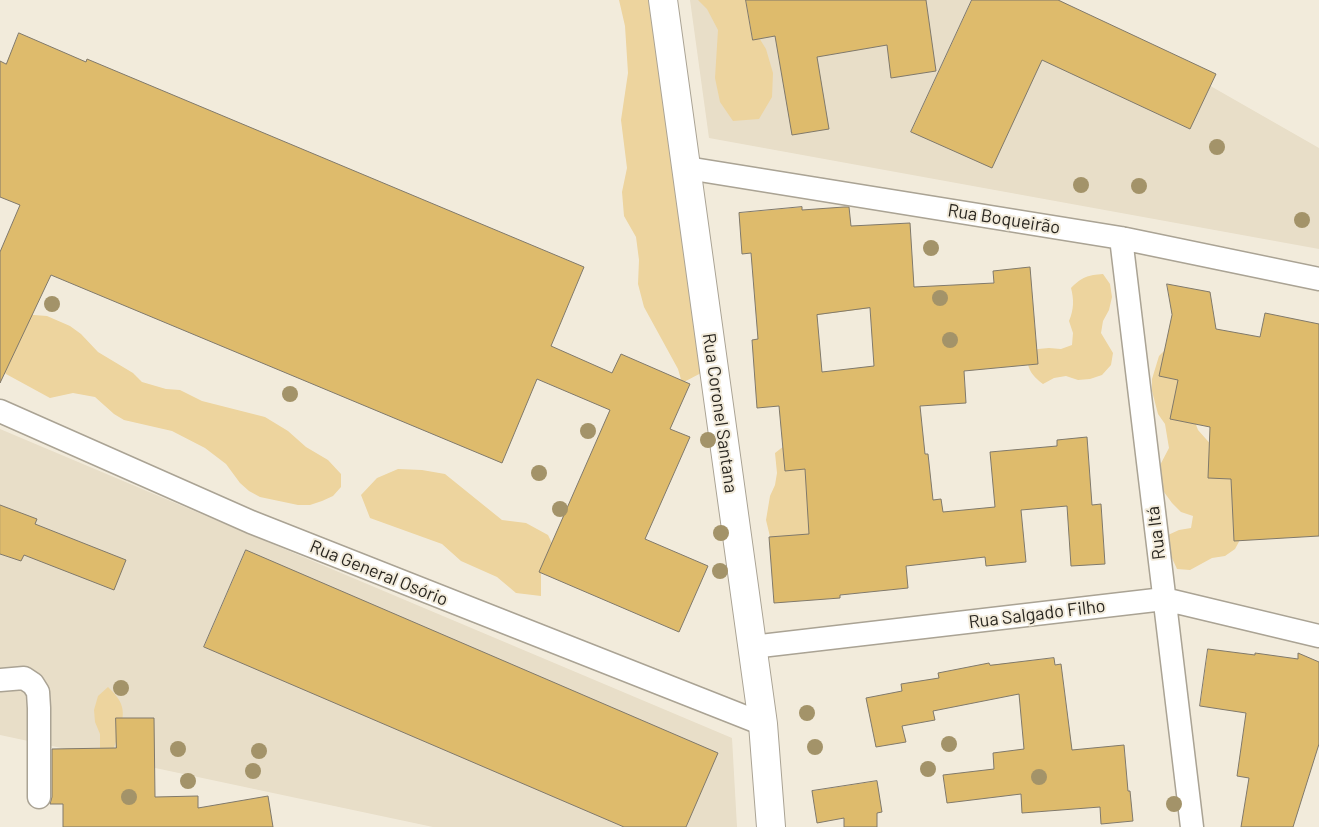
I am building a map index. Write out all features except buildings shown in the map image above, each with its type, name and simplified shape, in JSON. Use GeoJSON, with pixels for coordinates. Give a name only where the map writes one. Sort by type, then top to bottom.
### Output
{"type":"FeatureCollection","features":[{"type":"Feature","properties":{"kind":"main road","name":"Rua Coronel Santana"},"geometry":{"type":"LineString","coordinates":[[663,0],[763,724],[771,827]]}},
{"type":"Feature","properties":{"kind":"street","name":"Rua Boqueirão"},"geometry":{"type":"LineString","coordinates":[[687,168],[1121,238],[1319,279]]}},
{"type":"Feature","properties":{"kind":"street","name":"Rua Itá"},"geometry":{"type":"LineString","coordinates":[[1121,238],[1192,827]]}},
{"type":"Feature","properties":{"kind":"street","name":"Rua General Osório"},"geometry":{"type":"LineString","coordinates":[[0,411],[251,522],[763,724]]}},
{"type":"Feature","properties":{"kind":"street","name":"Rua Salgado Filho"},"geometry":{"type":"LineString","coordinates":[[752,647],[1164,599],[1319,636]]}},
{"type":"Feature","properties":{"kind":"street"},"geometry":{"type":"LineString","coordinates":[[0,680],[24,678],[33,684],[38,692],[38,797]]}},
{"type":"Feature","properties":{"kind":"shaded area"},"geometry":{"type":"Polygon","coordinates":[[[619,0],[659,0],[703,372],[682,383],[678,369],[644,307],[638,284],[639,260],[636,237],[624,216],[622,192],[627,168],[621,120],[628,73],[625,26],[619,0]]]}},
{"type":"Feature","properties":{"kind":"shaded area"},"geometry":{"type":"Polygon","coordinates":[[[690,0],[1060,0],[1319,148],[1319,249],[709,138],[690,0]]]}},
{"type":"Feature","properties":{"kind":"shaded area"},"geometry":{"type":"Polygon","coordinates":[[[698,0],[752,0],[753,28],[766,49],[773,73],[772,97],[759,119],[733,121],[720,102],[715,78],[718,30],[707,9],[698,0]]]}},
{"type":"Feature","properties":{"kind":"shaded area"},"geometry":{"type":"Polygon","coordinates":[[[1103,274],[1110,284],[1112,297],[1109,310],[1103,321],[1101,333],[1113,353],[1111,365],[1102,375],[1090,379],[1078,380],[1066,376],[1054,378],[1043,384],[1030,371],[1026,353],[1038,349],[1061,349],[1072,345],[1073,333],[1069,321],[1073,304],[1071,288],[1086,277],[1103,274]]]}},
{"type":"Feature","properties":{"kind":"shaded area"},"geometry":{"type":"Polygon","coordinates":[[[21,314],[47,316],[70,326],[81,334],[98,352],[133,373],[142,382],[166,389],[180,390],[202,401],[265,417],[288,431],[306,447],[328,460],[341,474],[341,487],[333,496],[310,505],[298,505],[260,497],[240,483],[226,464],[205,448],[172,431],[124,420],[114,414],[95,397],[73,393],[50,398],[6,374],[0,368],[21,314]]]}},
{"type":"Feature","properties":{"kind":"shaded area"},"geometry":{"type":"Polygon","coordinates":[[[1167,348],[1198,430],[1214,448],[1234,449],[1241,538],[1235,549],[1225,556],[1212,558],[1190,570],[1177,569],[1167,547],[1168,535],[1179,530],[1191,528],[1193,516],[1181,512],[1172,503],[1164,492],[1158,469],[1169,448],[1165,424],[1158,414],[1152,391],[1152,379],[1159,356],[1167,348]]]}},
{"type":"Feature","properties":{"kind":"shaded area"},"geometry":{"type":"Polygon","coordinates":[[[0,429],[732,738],[737,827],[433,827],[0,735],[0,429]]]}},
{"type":"Feature","properties":{"kind":"shaded area"},"geometry":{"type":"Polygon","coordinates":[[[784,446],[807,463],[810,534],[772,545],[766,520],[770,496],[775,485],[777,473],[775,453],[784,446]]]}},
{"type":"Feature","properties":{"kind":"shaded area"},"geometry":{"type":"Polygon","coordinates":[[[398,469],[422,470],[445,474],[502,520],[526,523],[548,535],[559,558],[541,567],[541,596],[516,593],[497,577],[461,561],[442,544],[370,518],[361,495],[377,478],[398,469]]]}},
{"type":"Feature","properties":{"kind":"shaded area"},"geometry":{"type":"Polygon","coordinates":[[[108,687],[121,704],[123,713],[119,733],[110,759],[96,760],[100,748],[100,734],[95,722],[94,710],[98,696],[108,687]]]}}]}
